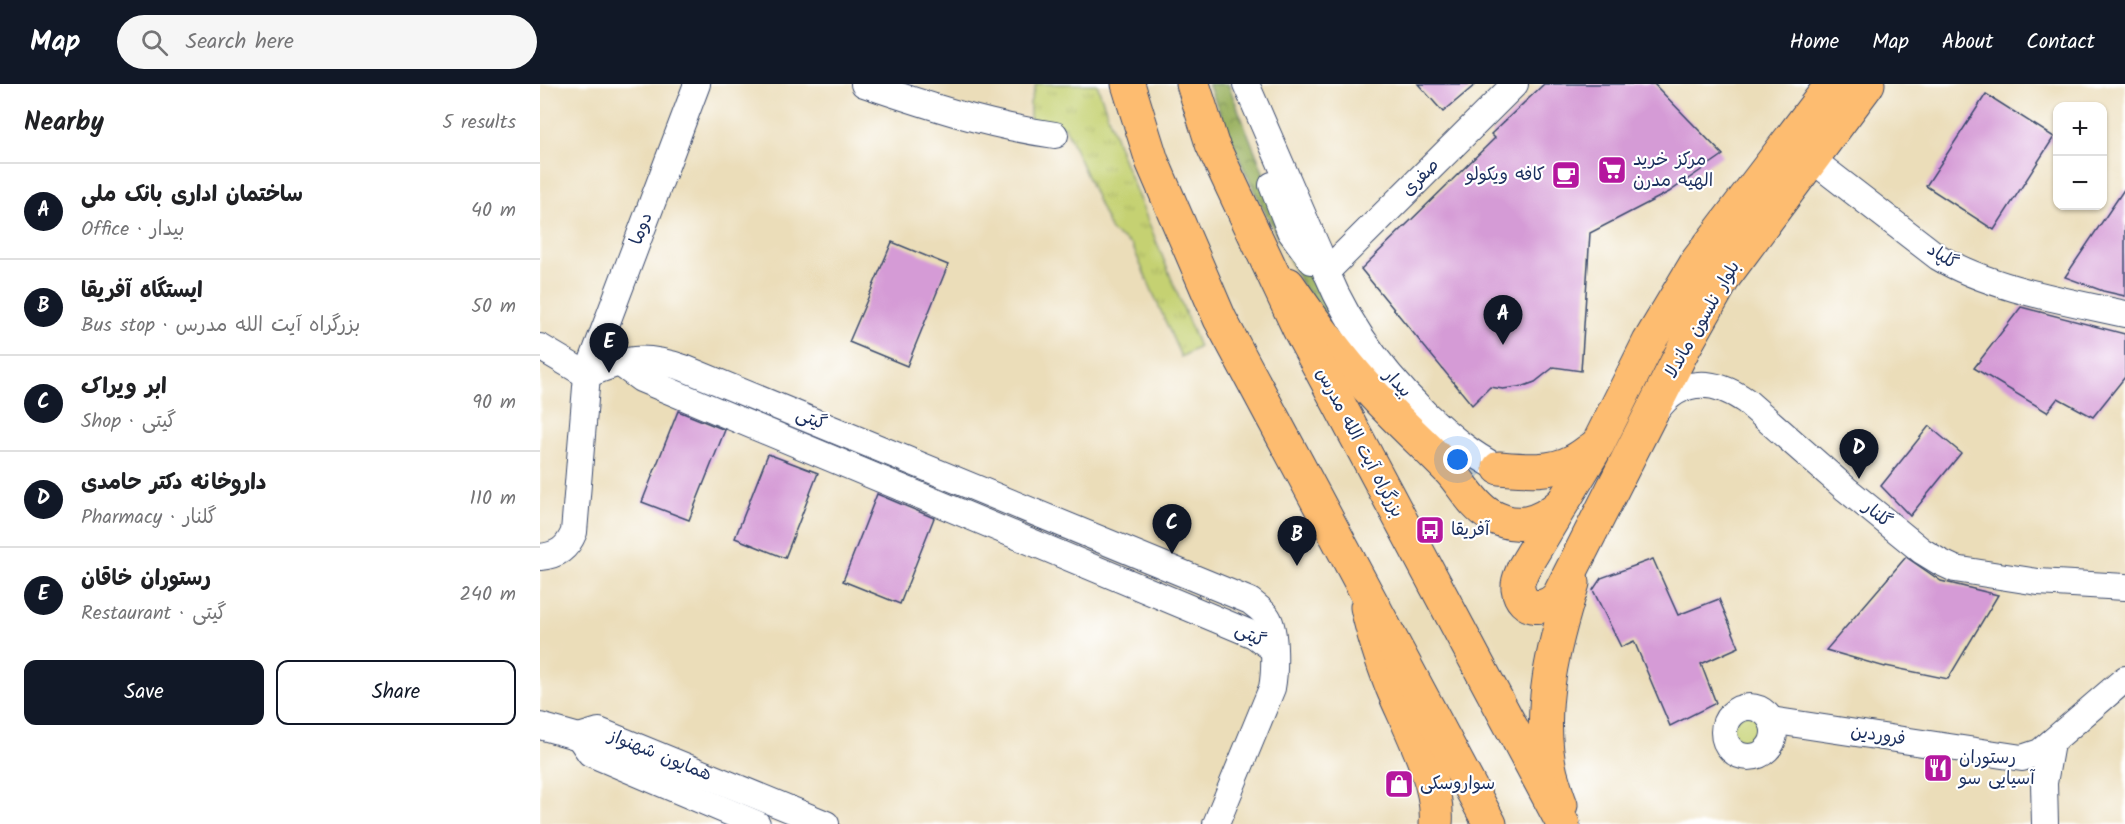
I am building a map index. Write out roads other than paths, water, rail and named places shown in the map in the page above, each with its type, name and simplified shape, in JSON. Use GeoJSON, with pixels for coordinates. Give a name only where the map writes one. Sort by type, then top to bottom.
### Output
{"type":"FeatureCollection","features":[{"type":"Feature","properties":{"kind":"main road"},"geometry":{"type":"LineString","coordinates":[[1128,84],[1152,161],[1220,319],[1490,824]]}},
{"type":"Feature","properties":{"kind":"main road","name":"بزرگراه آیت الله مدرس"},"geometry":{"type":"LineString","coordinates":[[1193,84],[1212,144],[1299,329],[1564,824]]}},
{"type":"Feature","properties":{"kind":"main road","name":"بلوار نلسون ماندلا"},"geometry":{"type":"LineString","coordinates":[[1832,84],[1800,151],[1684,348],[1559,595],[1551,604],[1538,607],[1525,601],[1520,595],[1518,586],[1523,569],[1598,444],[1649,342],[1698,260],[1800,151],[1868,84]]}},
{"type":"Feature","properties":{"kind":"main road"},"geometry":{"type":"LineString","coordinates":[[1246,219],[1309,314],[1349,367],[1490,515],[1508,522],[1526,524],[1542,518],[1562,503]]}},
{"type":"Feature","properties":{"kind":"main road"},"geometry":{"type":"LineString","coordinates":[[1499,468],[1529,471],[1557,466],[1572,462],[1598,444]]}},
{"type":"Feature","properties":{"kind":"main road"},"geometry":{"type":"LineString","coordinates":[[1473,499],[1486,507],[1502,504],[1509,497],[1510,480],[1499,468]]}},
{"type":"Feature","properties":{"kind":"main road"},"geometry":{"type":"LineString","coordinates":[[1564,824],[1549,759],[1547,695],[1555,648],[1586,544]]}},
{"type":"Feature","properties":{"kind":"main road"},"geometry":{"type":"LineString","coordinates":[[1362,588],[1374,637],[1432,785],[1437,814],[1436,824]]}},
{"type":"Feature","properties":{"kind":"street","name":"دوما"},"geometry":{"type":"LineString","coordinates":[[540,557],[554,556],[564,549],[574,532],[587,375],[697,84]]}},
{"type":"Feature","properties":{"kind":"street"},"geometry":{"type":"LineString","coordinates":[[864,84],[964,116],[1055,135]]}},
{"type":"Feature","properties":{"kind":"street","name":"بیدار"},"geometry":{"type":"LineString","coordinates":[[1233,84],[1290,231],[1311,259],[1326,272]]}},
{"type":"Feature","properties":{"kind":"street","name":"بیدار"},"geometry":{"type":"LineString","coordinates":[[1246,84],[1320,252],[1326,272],[1364,343],[1405,394],[1467,450],[1499,468]]}},
{"type":"Feature","properties":{"kind":"street","name":"صفری"},"geometry":{"type":"LineString","coordinates":[[1326,272],[1515,84]]}},
{"type":"Feature","properties":{"kind":"street","name":"گلپاد"},"geometry":{"type":"LineString","coordinates":[[1800,151],[1938,257],[1956,268],[1975,276],[2050,297],[2125,314]]}},
{"type":"Feature","properties":{"kind":"street"},"geometry":{"type":"LineString","coordinates":[[540,347],[587,375]]}},
{"type":"Feature","properties":{"kind":"street","name":"گیتی"},"geometry":{"type":"LineString","coordinates":[[587,375],[618,362],[642,358],[654,359],[684,368],[1250,601],[1267,616],[1272,626],[1274,678],[1272,688],[1216,824]]}},
{"type":"Feature","properties":{"kind":"street","name":"گلنار"},"geometry":{"type":"LineString","coordinates":[[1641,432],[1664,401],[1683,387],[1706,386],[1730,391],[1746,401],[1922,551],[1940,562],[1955,569],[2038,582],[2125,587]]}},
{"type":"Feature","properties":{"kind":"street","name":"فروردین"},"geometry":{"type":"LineString","coordinates":[[1772,720],[2022,758],[2040,752],[2125,679]]}},
{"type":"Feature","properties":{"kind":"street"},"geometry":{"type":"LineString","coordinates":[[540,726],[589,740]]}},
{"type":"Feature","properties":{"kind":"street","name":"همایون شهنواز"},"geometry":{"type":"LineString","coordinates":[[589,740],[757,824]]}},
{"type":"Feature","properties":{"kind":"street","name":"همایون شهنواز"},"geometry":{"type":"LineString","coordinates":[[589,740],[826,824]]}},
{"type":"Feature","properties":{"kind":"street"},"geometry":{"type":"LineString","coordinates":[[2044,824],[2044,783],[2051,743]]}},
{"type":"Feature","properties":{"kind":"place","name":"مرکز خرید الهیه مدرن"},"geometry":{"type":"Point","coordinates":[1612,170]}},
{"type":"Feature","properties":{"kind":"place","name":"کافه ویکولو"},"geometry":{"type":"Point","coordinates":[1566,175]}},
{"type":"Feature","properties":{"kind":"place","name":"ساختمان اداری بانک ملی"},"geometry":{"type":"Point","coordinates":[1503,345]}},
{"type":"Feature","properties":{"kind":"place","name":"رستوران خاقان"},"geometry":{"type":"Point","coordinates":[609,373]}},
{"type":"Feature","properties":{"kind":"place","name":"داروخانه دکتر حامدی"},"geometry":{"type":"Point","coordinates":[1859,479]}},
{"type":"Feature","properties":{"kind":"place","name":"آفریقا"},"geometry":{"type":"Point","coordinates":[1430,530]}},
{"type":"Feature","properties":{"kind":"place","name":"ابر ویراک"},"geometry":{"type":"Point","coordinates":[1172,554]}},
{"type":"Feature","properties":{"kind":"place","name":"ایستگاه آفریقا"},"geometry":{"type":"Point","coordinates":[1297,566]}},
{"type":"Feature","properties":{"kind":"place","name":"رستوران آسیایی سو"},"geometry":{"type":"Point","coordinates":[1938,768]}},
{"type":"Feature","properties":{"kind":"place","name":"سواروسکی"},"geometry":{"type":"Point","coordinates":[1399,784]}}]}
